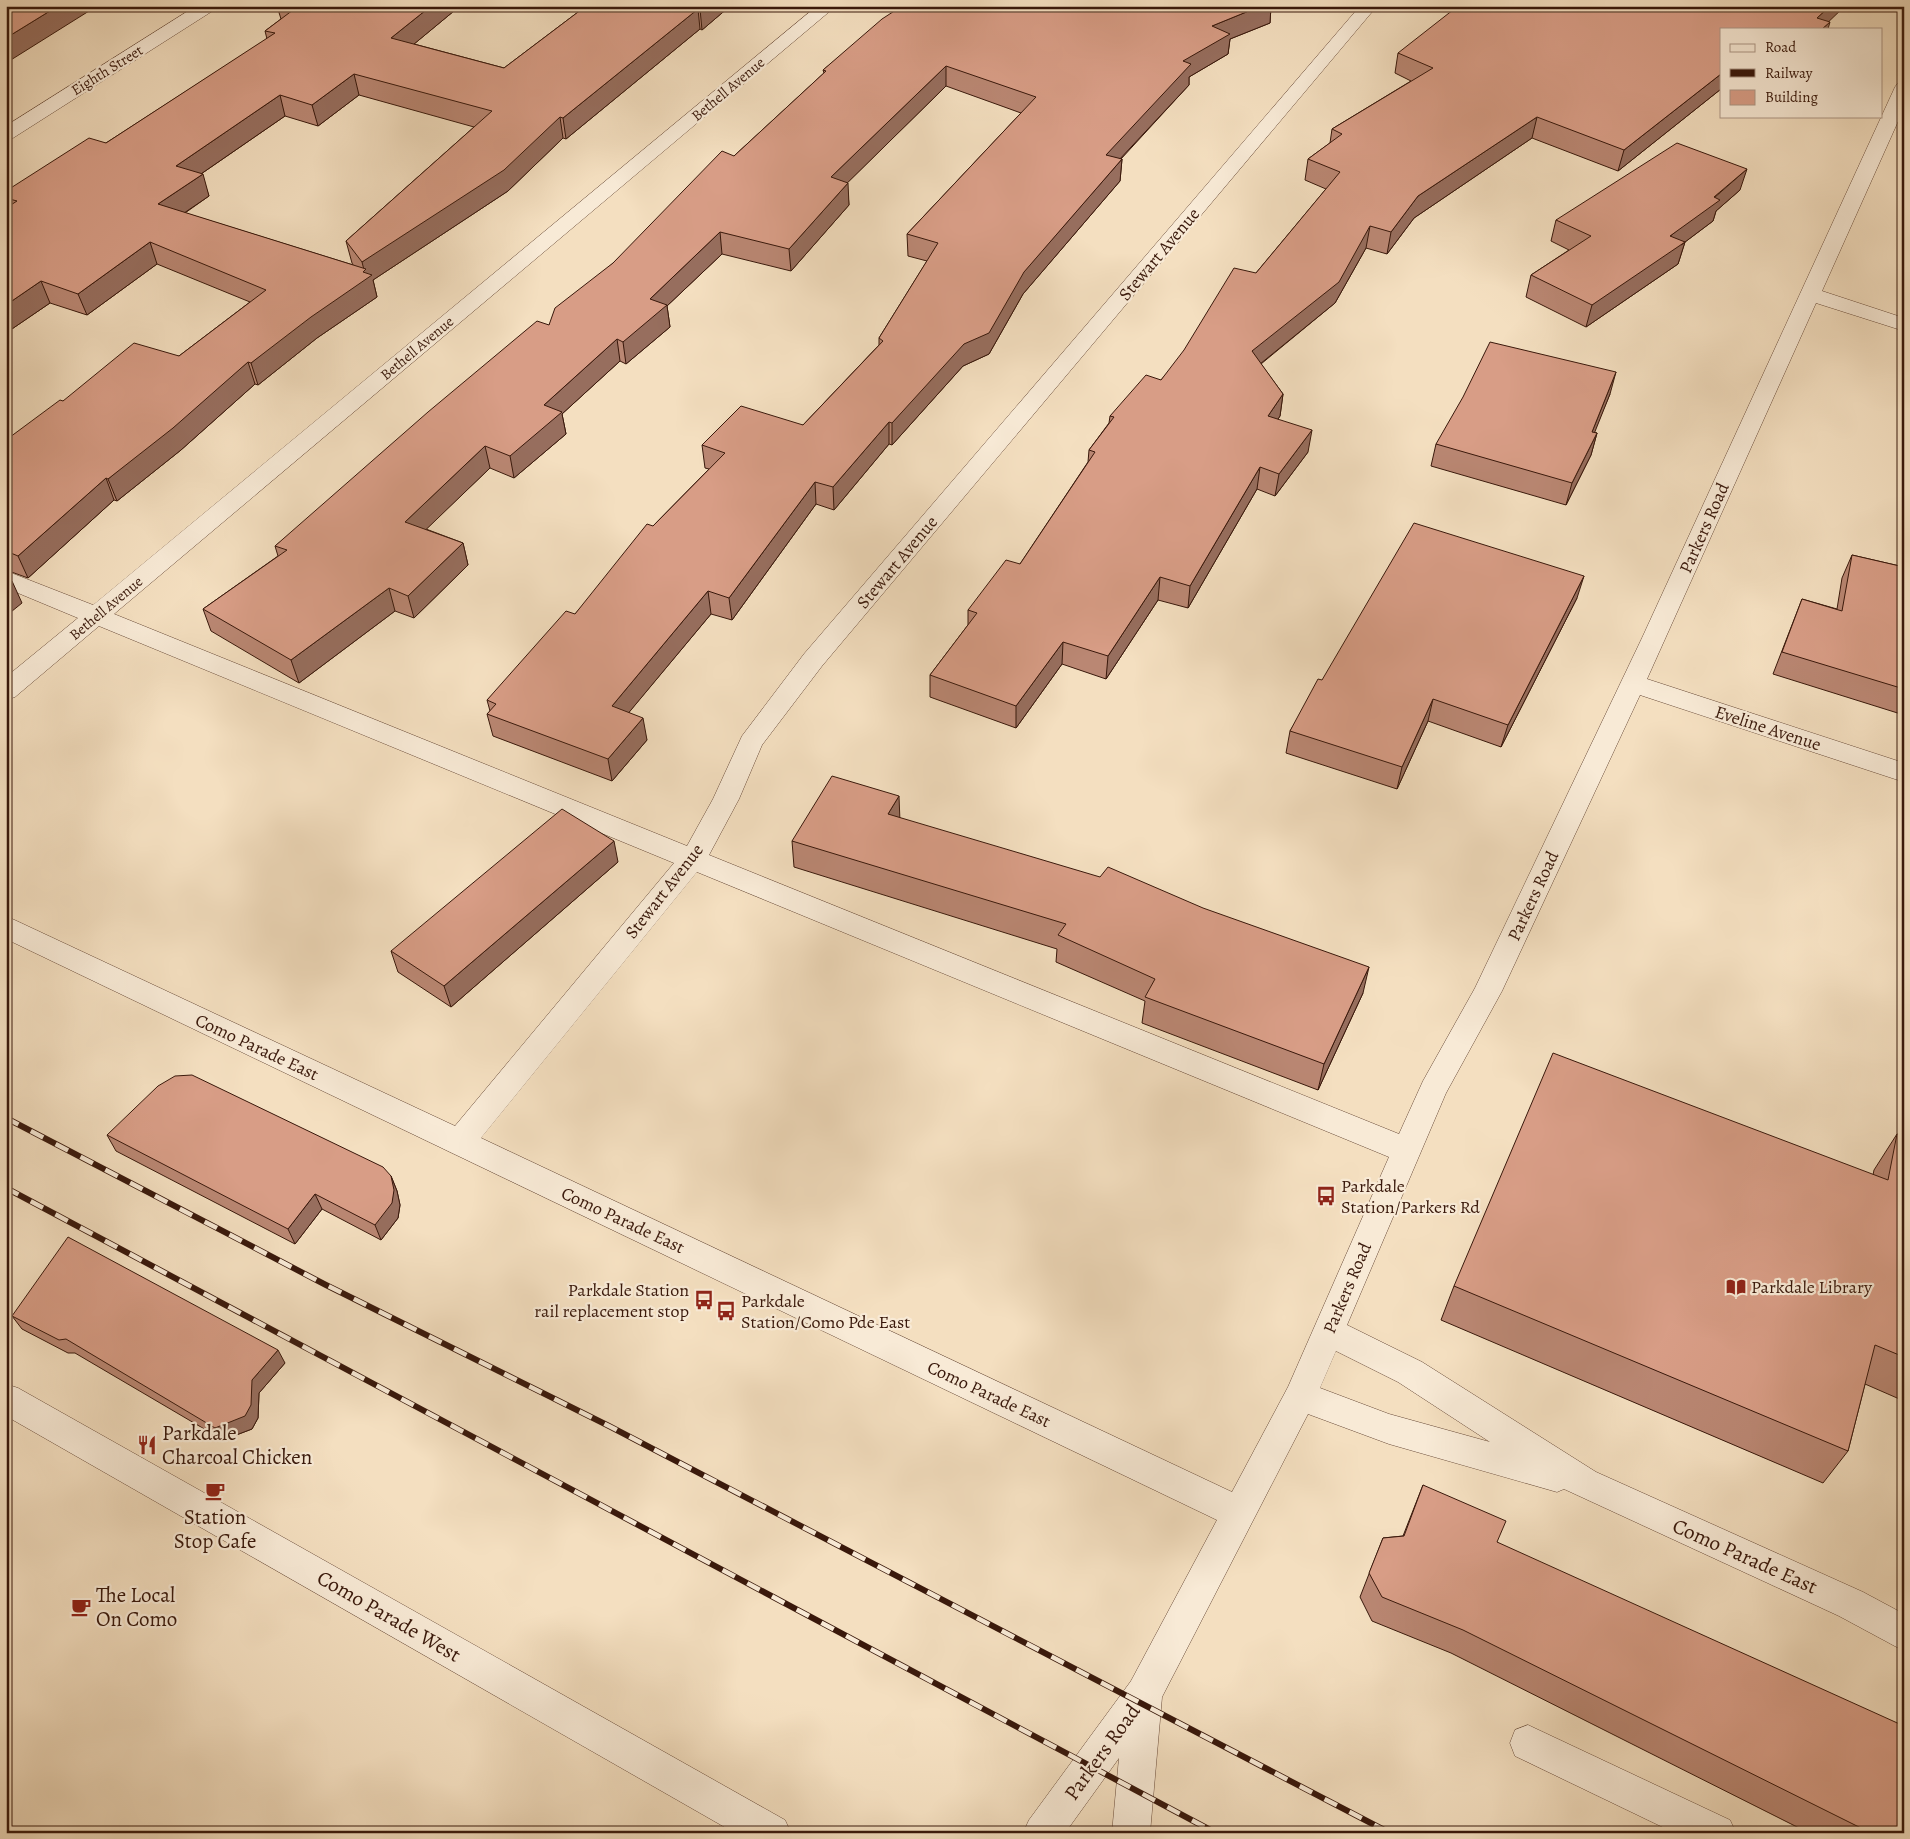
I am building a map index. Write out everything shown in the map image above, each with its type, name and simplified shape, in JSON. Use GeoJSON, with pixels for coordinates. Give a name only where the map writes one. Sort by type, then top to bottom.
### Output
{"type":"FeatureCollection","features":[{"type":"Feature","properties":{"kind":"street","name":"Eighth Street"},"geometry":{"type":"LineString","coordinates":[[6,134],[208,6]]}},
{"type":"Feature","properties":{"kind":"street","name":"Bethell Avenue"},"geometry":{"type":"LineString","coordinates":[[6,691],[828,6]]}},
{"type":"Feature","properties":{"kind":"street","name":"Stewart Avenue"},"geometry":{"type":"LineString","coordinates":[[459,1143],[693,859],[726,799],[752,742],[813,660],[1369,6]]}},
{"type":"Feature","properties":{"kind":"street","name":"Parkers Road"},"geometry":{"type":"LineString","coordinates":[[1042,1833],[1144,1694],[1300,1396],[1432,1090],[1488,991],[1632,683],[1904,87]]}},
{"type":"Feature","properties":{"kind":"street"},"geometry":{"type":"LineString","coordinates":[[1811,294],[1904,325]]}},
{"type":"Feature","properties":{"kind":"street"},"geometry":{"type":"LineString","coordinates":[[6,579],[1405,1150]]}},
{"type":"Feature","properties":{"kind":"street","name":"Eveline Avenue"},"geometry":{"type":"LineString","coordinates":[[1632,683],[1904,773]]}},
{"type":"Feature","properties":{"kind":"street","name":"Como Parade East"},"geometry":{"type":"LineString","coordinates":[[6,928],[1239,1513]]}},
{"type":"Feature","properties":{"kind":"street","name":"Como Parade East"},"geometry":{"type":"LineString","coordinates":[[1328,1332],[1410,1372],[1584,1483],[1851,1604],[1904,1633]]}},
{"type":"Feature","properties":{"kind":"street","name":"Como Parade East"},"geometry":{"type":"LineString","coordinates":[[1300,1396],[1388,1429],[1584,1483]]}},
{"type":"Feature","properties":{"kind":"street","name":"Como Parade West"},"geometry":{"type":"LineString","coordinates":[[6,1399],[772,1833]]}},
{"type":"Feature","properties":{"kind":"street","name":"Parkers Road"},"geometry":{"type":"LineString","coordinates":[[1131,1833],[1144,1694]]}},
{"type":"Feature","properties":{"kind":"street"},"geometry":{"type":"LineString","coordinates":[[1528,1743],[1718,1833]]}},
{"type":"Feature","properties":{"kind":"building"},"geometry":{"type":"Polygon","coordinates":[[[6,6],[58,6],[6,38],[6,6]]]}},
{"type":"Feature","properties":{"kind":"building"},"geometry":{"type":"Polygon","coordinates":[[[293,6],[431,6],[391,38],[504,68],[586,6],[704,6],[563,118],[560,117],[504,170],[362,262],[346,241],[492,111],[354,74],[312,105],[280,95],[176,166],[203,174],[158,204],[366,269],[363,272],[372,275],[311,317],[251,363],[248,362],[173,428],[108,479],[106,478],[18,556],[6,551],[6,448],[12,443],[6,440],[60,400],[63,401],[134,343],[179,356],[266,290],[150,242],[78,294],[41,281],[6,305],[6,208],[17,201],[6,198],[6,191],[89,138],[106,143],[275,33],[265,31],[297,7],[293,6]]]}},
{"type":"Feature","properties":{"kind":"building"},"geometry":{"type":"Polygon","coordinates":[[[902,6],[1261,6],[1212,26],[1230,34],[1183,61],[1191,64],[1106,155],[1122,159],[1024,272],[989,333],[964,344],[892,423],[889,422],[833,487],[815,482],[729,598],[708,591],[612,706],[643,718],[608,759],[487,714],[496,704],[487,700],[566,611],[575,614],[647,524],[653,526],[725,453],[702,445],[741,406],[803,425],[883,341],[879,338],[938,243],[907,234],[1036,97],[946,66],[831,177],[848,183],[789,249],[720,232],[650,299],[667,305],[623,342],[617,339],[544,405],[562,412],[510,456],[485,446],[405,522],[463,543],[408,596],[389,588],[291,660],[203,609],[287,550],[275,546],[428,412],[537,321],[549,325],[555,308],[613,263],[722,151],[734,156],[826,71],[823,70],[882,19],[902,6]]]}},
{"type":"Feature","properties":{"kind":"building"},"geometry":{"type":"Polygon","coordinates":[[[1458,6],[1830,6],[1817,18],[1830,22],[1823,28],[1720,28],[1720,75],[1624,150],[1537,117],[1418,196],[1391,232],[1370,226],[1339,282],[1252,351],[1283,394],[1268,416],[1312,430],[1279,474],[1260,467],[1190,586],[1160,577],[1108,656],[1063,642],[1016,706],[930,675],[977,613],[968,610],[1006,560],[1020,564],[1095,452],[1089,450],[1114,417],[1110,416],[1146,375],[1161,380],[1184,350],[1234,268],[1256,273],[1340,172],[1308,159],[1342,134],[1332,129],[1433,68],[1398,53],[1458,6]]]}},
{"type":"Feature","properties":{"kind":"building"},"geometry":{"type":"Polygon","coordinates":[[[1677,143],[1747,169],[1714,197],[1720,200],[1670,236],[1685,242],[1592,305],[1531,275],[1591,236],[1556,220],[1677,143]]]}},
{"type":"Feature","properties":{"kind":"building"},"geometry":{"type":"Polygon","coordinates":[[[1490,342],[1616,372],[1592,432],[1597,433],[1572,483],[1436,444],[1463,397],[1490,342]]]}},
{"type":"Feature","properties":{"kind":"building"},"geometry":{"type":"Polygon","coordinates":[[[1414,523],[1584,576],[1508,725],[1433,699],[1402,767],[1290,731],[1318,679],[1322,680],[1414,523]]]}},
{"type":"Feature","properties":{"kind":"building"},"geometry":{"type":"Polygon","coordinates":[[[1852,555],[1904,567],[1904,689],[1782,652],[1802,599],[1842,611],[1852,555]]]}},
{"type":"Feature","properties":{"kind":"building"},"geometry":{"type":"Polygon","coordinates":[[[6,579],[12,581],[6,586],[6,579]]]}},
{"type":"Feature","properties":{"kind":"building"},"geometry":{"type":"Polygon","coordinates":[[[832,776],[899,796],[888,814],[1100,877],[1108,867],[1203,908],[1369,967],[1324,1064],[1145,997],[1155,979],[1058,935],[1066,924],[792,841],[832,776]]]}},
{"type":"Feature","properties":{"kind":"building"},"geometry":{"type":"Polygon","coordinates":[[[562,809],[614,841],[444,986],[391,951],[562,809]]]}},
{"type":"Feature","properties":{"kind":"building"},"geometry":{"type":"Polygon","coordinates":[[[1553,1053],[1888,1180],[1897,1134],[1904,1137],[1904,1357],[1875,1345],[1848,1451],[1454,1286],[1553,1053]]]}},
{"type":"Feature","properties":{"kind":"building"},"geometry":{"type":"Polygon","coordinates":[[[192,1075],[383,1167],[391,1176],[394,1190],[392,1203],[375,1225],[315,1194],[288,1229],[107,1135],[158,1086],[175,1076],[192,1075]]]}},
{"type":"Feature","properties":{"kind":"building"},"geometry":{"type":"Polygon","coordinates":[[[68,1237],[278,1350],[252,1380],[251,1405],[245,1416],[215,1428],[66,1339],[59,1340],[12,1316],[68,1237]]]}},
{"type":"Feature","properties":{"kind":"building"},"geometry":{"type":"Polygon","coordinates":[[[1423,1485],[1506,1521],[1497,1542],[1904,1726],[1904,1833],[1871,1833],[1463,1630],[1382,1597],[1369,1573],[1383,1538],[1404,1536],[1423,1485]]]}},
{"type":"Feature","properties":{"kind":"railway"},"geometry":{"type":"LineString","coordinates":[[6,1118],[326,1285],[609,1426],[1390,1833]]}},
{"type":"Feature","properties":{"kind":"railway"},"geometry":{"type":"LineString","coordinates":[[6,1188],[1216,1833]]}},
{"type":"Feature","properties":{"kind":"place","name":"Parkdale Station/Parkers Rd"},"geometry":{"type":"Point","coordinates":[1326,1196]}},
{"type":"Feature","properties":{"kind":"place","name":"Parkdale Library"},"geometry":{"type":"Point","coordinates":[1736,1287]}},
{"type":"Feature","properties":{"kind":"place","name":"Parkdale Station rail replacement stop"},"geometry":{"type":"Point","coordinates":[704,1300]}},
{"type":"Feature","properties":{"kind":"place","name":"Parkdale Station/Como Pde East"},"geometry":{"type":"Point","coordinates":[726,1311]}},
{"type":"Feature","properties":{"kind":"place","name":"Parkdale Charcoal Chicken"},"geometry":{"type":"Point","coordinates":[147,1445]}},
{"type":"Feature","properties":{"kind":"place","name":"Station Stop Cafe"},"geometry":{"type":"Point","coordinates":[215,1491]}},
{"type":"Feature","properties":{"kind":"place","name":"The Local On Como"},"geometry":{"type":"Point","coordinates":[81,1607]}}]}
